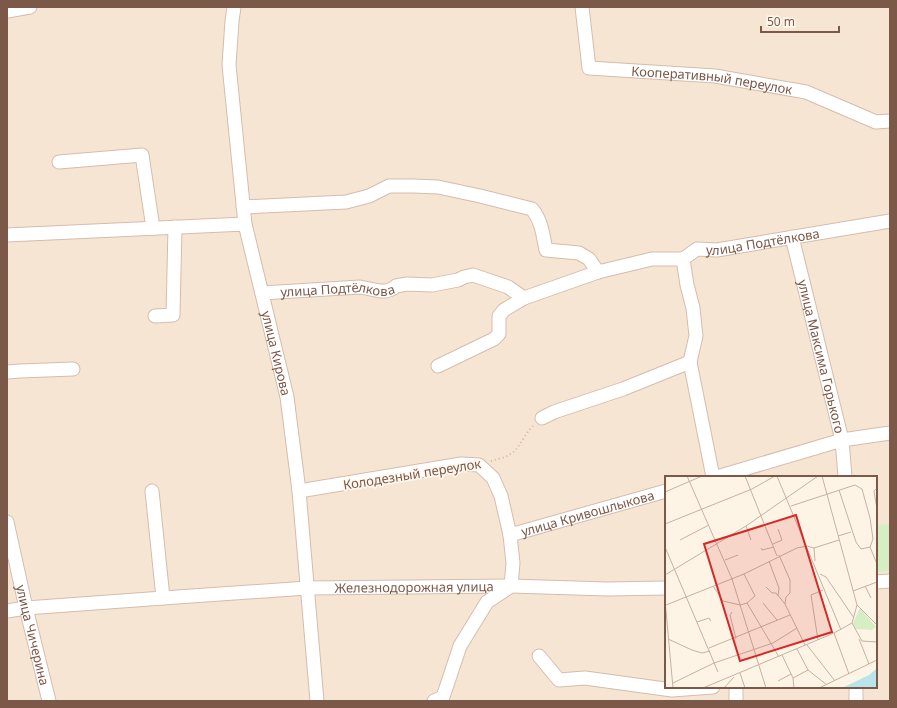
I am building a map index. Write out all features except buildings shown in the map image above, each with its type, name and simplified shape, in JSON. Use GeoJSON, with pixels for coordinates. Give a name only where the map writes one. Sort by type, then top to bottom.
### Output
{"type":"FeatureCollection","features":[{"type":"Feature","properties":{"kind":"street"},"geometry":{"type":"LineString","coordinates":[[7,11],[30,7]]}},
{"type":"Feature","properties":{"kind":"street","name":"улица Кирова"},"geometry":{"type":"LineString","coordinates":[[234,7],[229,65],[245,224],[287,397],[299,491],[317,701]]}},
{"type":"Feature","properties":{"kind":"street","name":"Кооперативный переулок"},"geometry":{"type":"LineString","coordinates":[[582,7],[589,68],[715,76],[806,92],[876,122],[890,121]]}},
{"type":"Feature","properties":{"kind":"street"},"geometry":{"type":"LineString","coordinates":[[59,162],[142,155],[153,228]]}},
{"type":"Feature","properties":{"kind":"street"},"geometry":{"type":"LineString","coordinates":[[244,207],[346,202],[368,196],[389,186],[438,187],[532,209],[538,216],[546,250],[579,253],[589,260],[598,272]]}},
{"type":"Feature","properties":{"kind":"street","name":"улица Подтёлкова"},"geometry":{"type":"LineString","coordinates":[[683,259],[697,249],[717,250],[890,221]]}},
{"type":"Feature","properties":{"kind":"street"},"geometry":{"type":"LineString","coordinates":[[7,235],[245,224]]}},
{"type":"Feature","properties":{"kind":"street"},"geometry":{"type":"LineString","coordinates":[[155,316],[173,315],[175,227]]}},
{"type":"Feature","properties":{"kind":"street","name":"улица Максима Горького"},"geometry":{"type":"LineString","coordinates":[[792,237],[842,440],[845,476]]}},
{"type":"Feature","properties":{"kind":"street"},"geometry":{"type":"LineString","coordinates":[[438,366],[494,340],[499,334],[500,316],[504,310],[524,298],[598,272],[652,259],[683,259],[687,285],[694,308],[696,336],[690,362],[713,476]]}},
{"type":"Feature","properties":{"kind":"street","name":"улица Подтёлкова"},"geometry":{"type":"LineString","coordinates":[[262,293],[360,287],[386,291],[396,286],[407,284],[432,285],[458,280],[473,275],[508,287],[524,298]]}},
{"type":"Feature","properties":{"kind":"street"},"geometry":{"type":"LineString","coordinates":[[542,418],[554,412],[623,389],[690,362]]}},
{"type":"Feature","properties":{"kind":"street"},"geometry":{"type":"LineString","coordinates":[[7,372],[73,369]]}},
{"type":"Feature","properties":{"kind":"street"},"geometry":{"type":"LineString","coordinates":[[720,476],[842,440],[890,433]]}},
{"type":"Feature","properties":{"kind":"street","name":"Колодезный переулок"},"geometry":{"type":"LineString","coordinates":[[299,491],[461,464],[479,465]]}},
{"type":"Feature","properties":{"kind":"street","name":"улица Кривошлыкова"},"geometry":{"type":"LineString","coordinates":[[479,465],[493,478],[501,496],[510,535],[513,563],[511,586]]}},
{"type":"Feature","properties":{"kind":"street"},"geometry":{"type":"LineString","coordinates":[[152,491],[163,598]]}},
{"type":"Feature","properties":{"kind":"street","name":"улица Кривошлыкова"},"geometry":{"type":"LineString","coordinates":[[510,535],[665,491]]}},
{"type":"Feature","properties":{"kind":"street","name":"улица Чичерина"},"geometry":{"type":"LineString","coordinates":[[7,522],[49,701]]}},
{"type":"Feature","properties":{"kind":"street"},"geometry":{"type":"LineString","coordinates":[[877,582],[890,581]]}},
{"type":"Feature","properties":{"kind":"street"},"geometry":{"type":"LineString","coordinates":[[434,701],[443,697],[460,646],[487,602],[511,586]]}},
{"type":"Feature","properties":{"kind":"street","name":"Железнодорожная улица"},"geometry":{"type":"LineString","coordinates":[[7,611],[26,608],[307,588],[511,586],[606,589],[665,588]]}},
{"type":"Feature","properties":{"kind":"street"},"geometry":{"type":"LineString","coordinates":[[539,656],[559,680],[585,678],[672,690],[699,688]]}},
{"type":"Feature","properties":{"kind":"street"},"geometry":{"type":"LineString","coordinates":[[736,688],[736,701]]}},
{"type":"Feature","properties":{"kind":"street"},"geometry":{"type":"LineString","coordinates":[[856,688],[856,701]]}},
{"type":"Feature","properties":{"kind":"path","name":"Колодезный переулок"},"geometry":{"type":"LineString","coordinates":[[479,465],[510,455],[520,444],[529,430],[542,418]]}},
{"type":"Feature","properties":{"kind":"shaded area"},"geometry":{"type":"Polygon","coordinates":[[[7,7],[890,7],[890,701],[7,701],[7,7]]]}},
{"type":"Feature","properties":{"kind":"green space"},"geometry":{"type":"Polygon","coordinates":[[[890,524],[890,571],[877,572],[877,525],[890,524]]]}}]}
